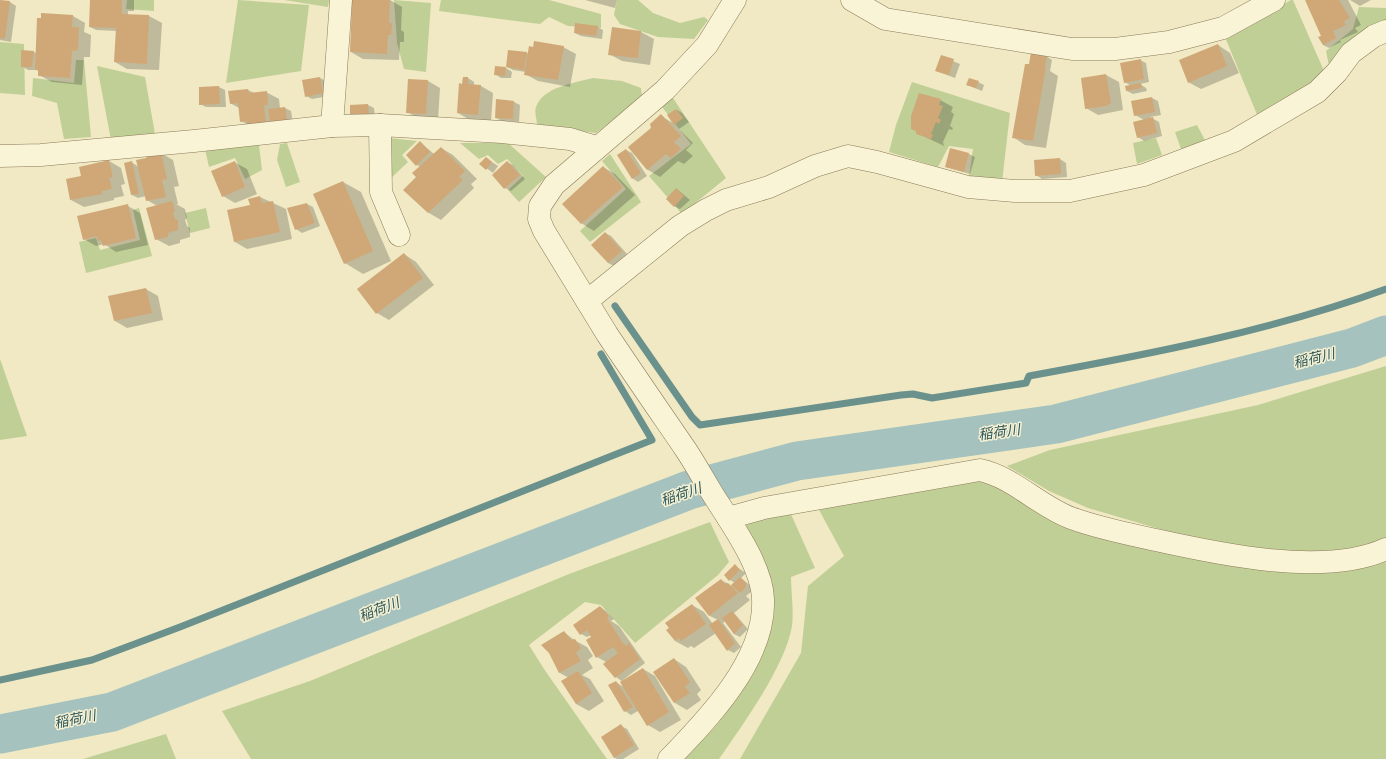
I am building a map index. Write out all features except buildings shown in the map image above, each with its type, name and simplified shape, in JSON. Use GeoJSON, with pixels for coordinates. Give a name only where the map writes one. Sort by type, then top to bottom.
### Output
{"type":"FeatureCollection","features":[{"type":"Feature","properties":{"kind":"street"},"geometry":{"type":"LineString","coordinates":[[332,126],[341,0]]}},
{"type":"Feature","properties":{"kind":"street"},"geometry":{"type":"LineString","coordinates":[[669,759],[706,720],[723,699],[740,673],[754,646],[759,630],[763,600],[762,590],[754,567],[724,511],[687,451],[587,301],[544,231],[539,219],[539,212],[544,198],[554,185],[596,147],[665,90],[707,45],[736,0]]}},
{"type":"Feature","properties":{"kind":"street"},"geometry":{"type":"LineString","coordinates":[[852,0],[885,19],[1072,49],[1115,49],[1169,42],[1223,28],[1274,0]]}},
{"type":"Feature","properties":{"kind":"street"},"geometry":{"type":"LineString","coordinates":[[587,301],[680,226],[706,210],[726,200],[769,187],[815,166],[848,156],[884,163],[968,187],[1015,191],[1070,191],[1144,175],[1234,141],[1317,92],[1351,53],[1374,36],[1386,31]]}},
{"type":"Feature","properties":{"kind":"street"},"geometry":{"type":"LineString","coordinates":[[380,125],[381,192],[399,235]]}},
{"type":"Feature","properties":{"kind":"street"},"geometry":{"type":"LineString","coordinates":[[0,156],[41,155],[194,141],[332,126],[380,125],[502,132],[570,139],[596,147]]}},
{"type":"Feature","properties":{"kind":"street"},"geometry":{"type":"LineString","coordinates":[[724,511],[771,506],[980,470],[994,474],[1049,507],[1071,518],[1128,534],[1188,547],[1254,559],[1313,562],[1348,560],[1376,554],[1386,549]]}},
{"type":"Feature","properties":{"kind":"green space"},"geometry":{"type":"Polygon","coordinates":[[[127,0],[154,0],[154,11],[126,9],[127,0]]]}},
{"type":"Feature","properties":{"kind":"green space"},"geometry":{"type":"Polygon","coordinates":[[[238,0],[309,5],[301,71],[226,83],[238,0]]]}},
{"type":"Feature","properties":{"kind":"green space"},"geometry":{"type":"Polygon","coordinates":[[[284,0],[329,0],[328,7],[284,0]]]}},
{"type":"Feature","properties":{"kind":"green space"},"geometry":{"type":"Polygon","coordinates":[[[394,0],[431,3],[426,72],[404,69],[397,43],[394,0]]]}},
{"type":"Feature","properties":{"kind":"green space"},"geometry":{"type":"Polygon","coordinates":[[[441,0],[549,0],[601,14],[601,28],[568,26],[549,17],[540,24],[439,11],[441,0]]]}},
{"type":"Feature","properties":{"kind":"green space"},"geometry":{"type":"Polygon","coordinates":[[[617,0],[638,0],[653,13],[680,23],[704,17],[708,20],[694,39],[658,37],[620,24],[614,15],[617,0]]]}},
{"type":"Feature","properties":{"kind":"green space"},"geometry":{"type":"Polygon","coordinates":[[[1293,0],[1324,71],[1301,93],[1258,117],[1225,37],[1293,0]]]}},
{"type":"Feature","properties":{"kind":"green space"},"geometry":{"type":"Polygon","coordinates":[[[1359,7],[1386,8],[1386,21],[1329,66],[1326,51],[1353,29],[1359,7]]]}},
{"type":"Feature","properties":{"kind":"green space"},"geometry":{"type":"Polygon","coordinates":[[[0,42],[24,44],[25,95],[0,93],[0,42]]]}},
{"type":"Feature","properties":{"kind":"green space"},"geometry":{"type":"Polygon","coordinates":[[[76,60],[84,60],[91,137],[64,139],[57,103],[32,96],[33,78],[74,83],[76,60]]]}},
{"type":"Feature","properties":{"kind":"green space"},"geometry":{"type":"Polygon","coordinates":[[[97,66],[145,77],[155,134],[111,140],[97,66]]]}},
{"type":"Feature","properties":{"kind":"green space"},"geometry":{"type":"Polygon","coordinates":[[[593,78],[622,81],[641,88],[642,97],[596,133],[537,125],[535,109],[545,95],[552,90],[568,84],[593,78]]]}},
{"type":"Feature","properties":{"kind":"green space"},"geometry":{"type":"Polygon","coordinates":[[[912,82],[1010,113],[1002,182],[969,177],[973,149],[949,146],[938,167],[889,152],[896,125],[912,82]]]}},
{"type":"Feature","properties":{"kind":"green space"},"geometry":{"type":"Polygon","coordinates":[[[673,98],[726,178],[682,214],[649,176],[691,144],[662,107],[673,98]]]}},
{"type":"Feature","properties":{"kind":"green space"},"geometry":{"type":"Polygon","coordinates":[[[1197,125],[1206,142],[1181,149],[1175,132],[1197,125]]]}},
{"type":"Feature","properties":{"kind":"green space"},"geometry":{"type":"Polygon","coordinates":[[[389,138],[417,141],[402,155],[408,162],[390,179],[389,138]]]}},
{"type":"Feature","properties":{"kind":"green space"},"geometry":{"type":"Polygon","coordinates":[[[1156,138],[1162,155],[1137,164],[1133,143],[1156,138]]]}},
{"type":"Feature","properties":{"kind":"green space"},"geometry":{"type":"Polygon","coordinates":[[[287,143],[300,182],[286,187],[277,160],[280,144],[287,143]]]}},
{"type":"Feature","properties":{"kind":"green space"},"geometry":{"type":"Polygon","coordinates":[[[460,143],[508,143],[546,177],[519,202],[508,190],[523,176],[507,159],[498,164],[488,155],[479,159],[460,143]]]}},
{"type":"Feature","properties":{"kind":"green space"},"geometry":{"type":"Polygon","coordinates":[[[259,145],[262,170],[245,179],[235,158],[209,167],[205,149],[259,145]]]}},
{"type":"Feature","properties":{"kind":"green space"},"geometry":{"type":"Polygon","coordinates":[[[610,154],[641,202],[590,242],[580,231],[626,189],[602,161],[610,154]]]}},
{"type":"Feature","properties":{"kind":"green space"},"geometry":{"type":"Polygon","coordinates":[[[139,208],[152,256],[86,273],[79,242],[96,238],[100,250],[140,240],[133,210],[139,208]]]}},
{"type":"Feature","properties":{"kind":"green space"},"geometry":{"type":"Polygon","coordinates":[[[206,208],[210,228],[190,233],[185,213],[206,208]]]}},
{"type":"Feature","properties":{"kind":"green space"},"geometry":{"type":"Polygon","coordinates":[[[0,359],[27,436],[0,440],[0,359]]]}},
{"type":"Feature","properties":{"kind":"green space"},"geometry":{"type":"Polygon","coordinates":[[[1386,366],[1386,539],[1351,553],[1278,552],[1197,540],[1088,508],[1049,491],[1007,466],[1050,450],[1258,405],[1386,366]]]}},
{"type":"Feature","properties":{"kind":"green space"},"geometry":{"type":"Polygon","coordinates":[[[974,479],[988,482],[1115,541],[1386,559],[1386,759],[740,759],[801,653],[808,586],[844,556],[818,508],[974,479]]]}},
{"type":"Feature","properties":{"kind":"green space"},"geometry":{"type":"Polygon","coordinates":[[[790,512],[815,568],[791,577],[793,620],[788,642],[781,659],[762,695],[719,759],[683,759],[716,726],[739,694],[758,664],[768,634],[745,528],[749,522],[790,512]]]}},
{"type":"Feature","properties":{"kind":"green space"},"geometry":{"type":"Polygon","coordinates":[[[710,522],[729,562],[718,575],[635,643],[601,605],[585,602],[529,645],[607,759],[251,759],[222,711],[310,681],[569,574],[710,522]]]}},
{"type":"Feature","properties":{"kind":"green space"},"geometry":{"type":"Polygon","coordinates":[[[166,734],[176,759],[83,759],[166,734]]]}},
{"type":"Feature","properties":{"kind":"waterway"},"geometry":{"type":"LineString","coordinates":[[615,306],[692,417],[700,425],[901,395],[913,394],[932,398],[1026,383],[1029,376],[1210,340],[1299,317],[1386,289]]}},
{"type":"Feature","properties":{"kind":"waterway","name":"稲荷川"},"geometry":{"type":"LineString","coordinates":[[0,734],[112,712],[689,490],[797,461],[1056,424],[1352,348],[1386,335]]}},
{"type":"Feature","properties":{"kind":"waterway"},"geometry":{"type":"LineString","coordinates":[[0,680],[92,660],[180,627],[652,440],[601,354]]}}]}
